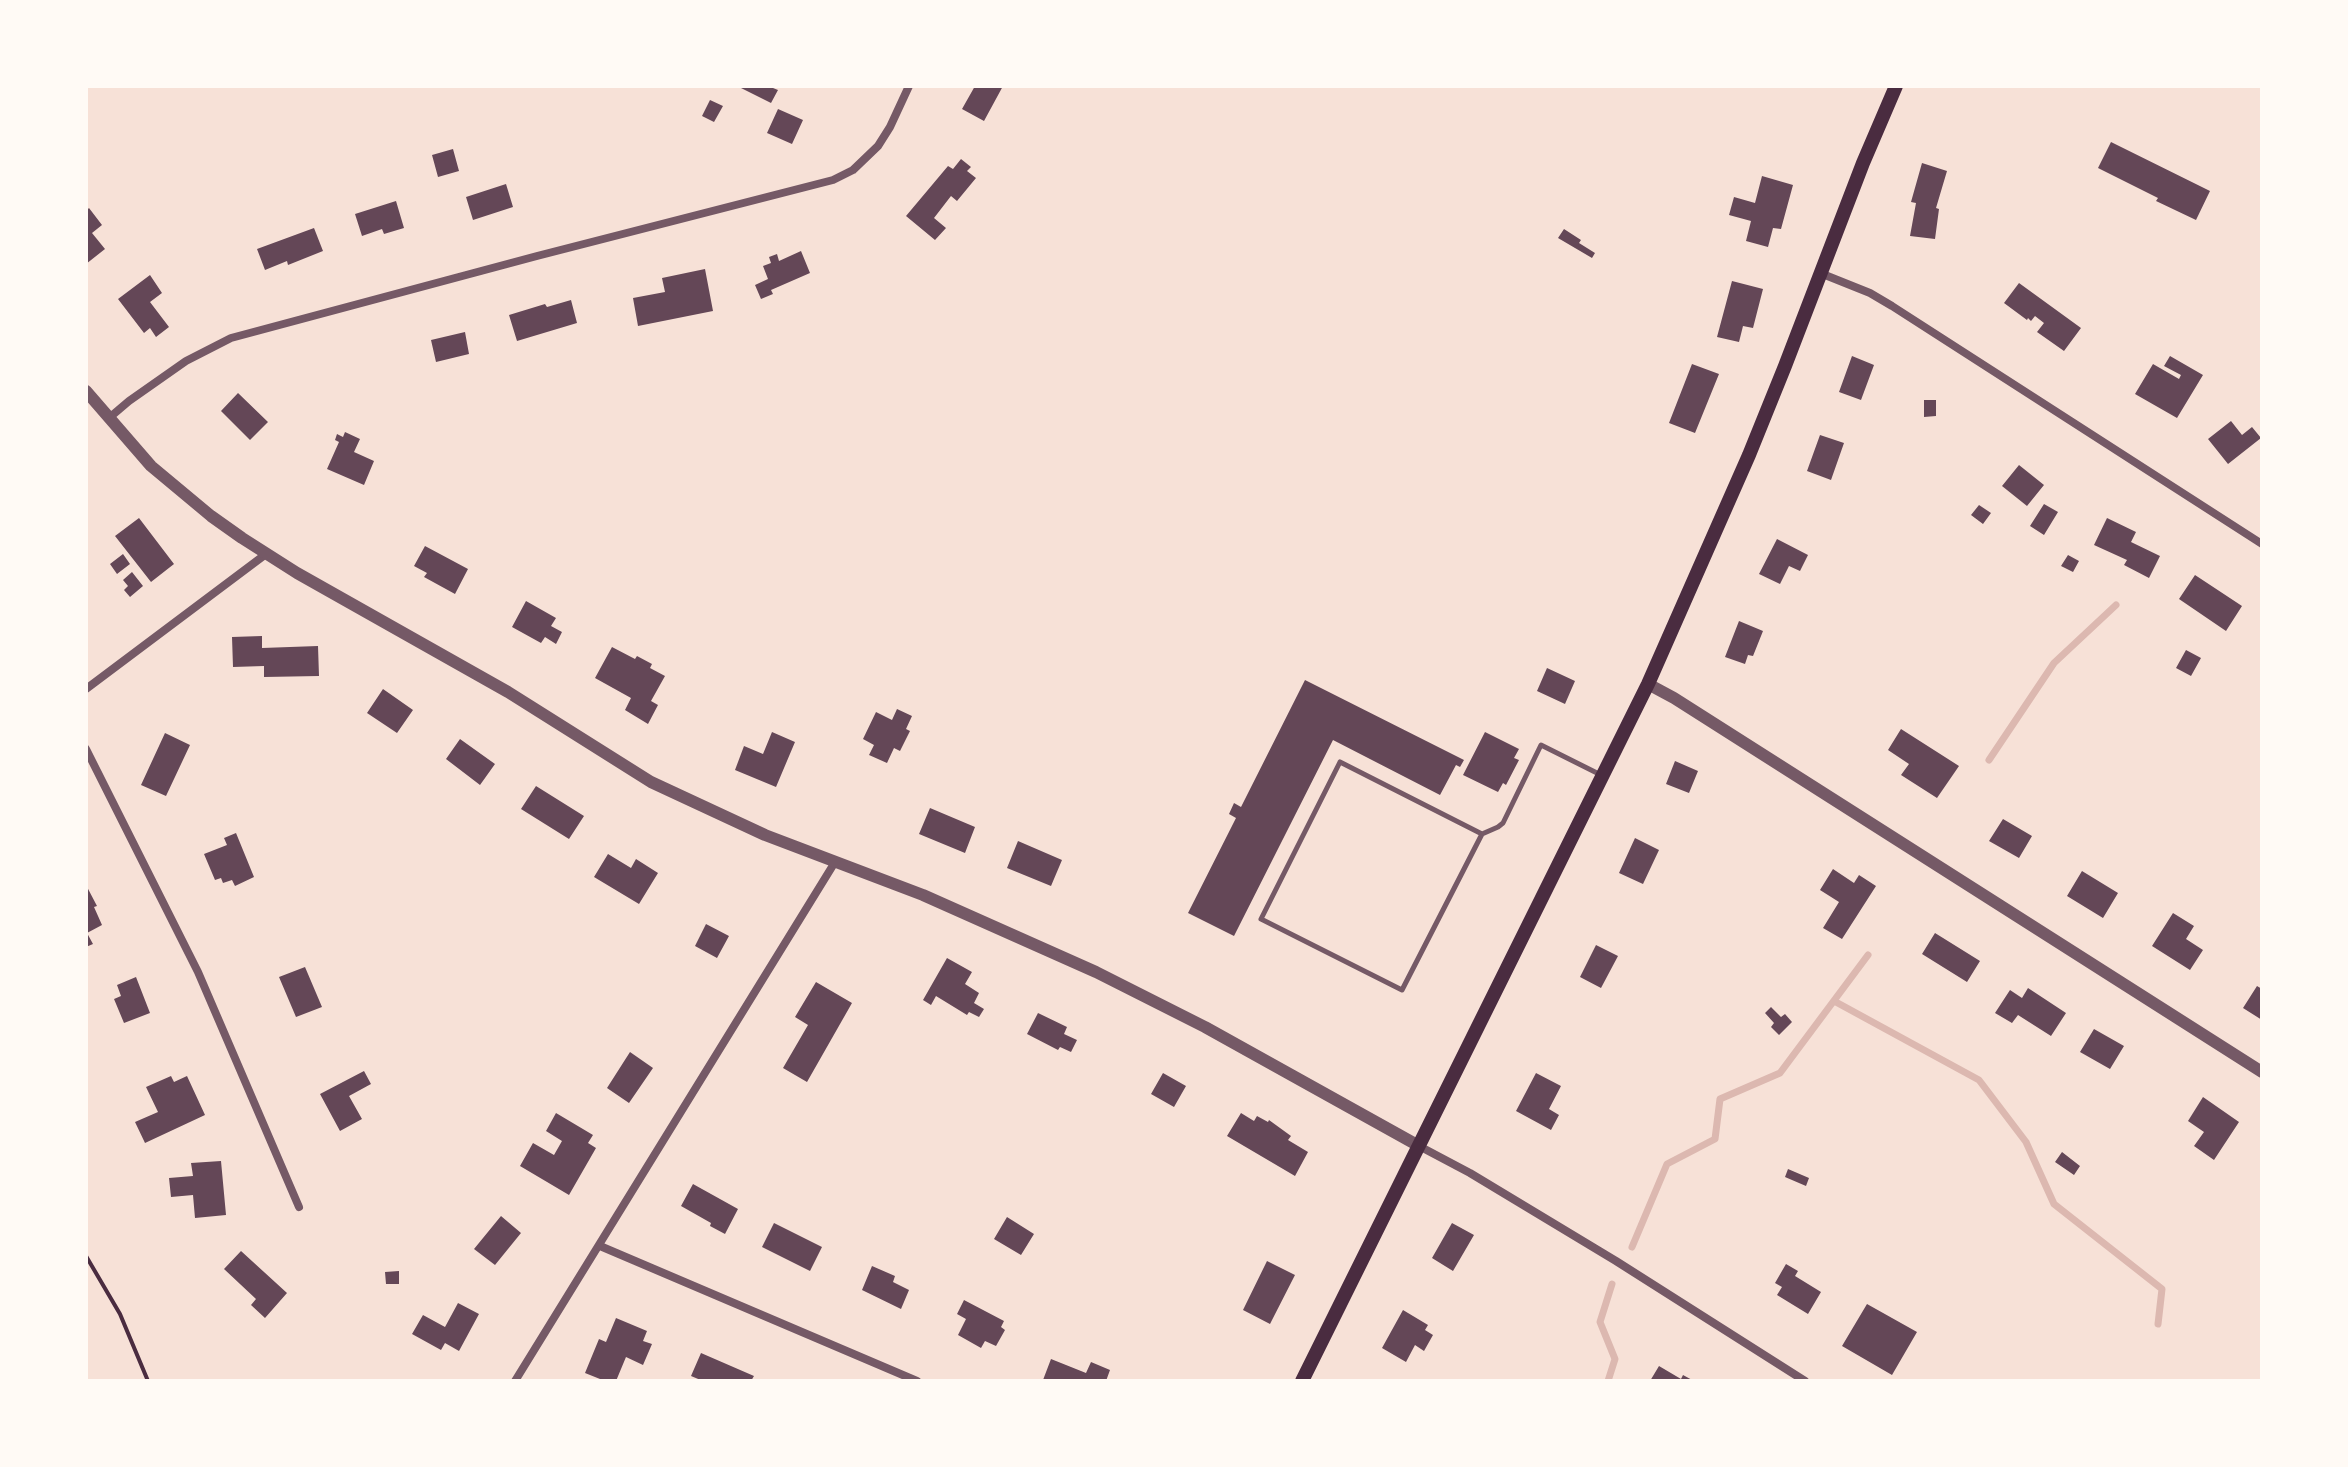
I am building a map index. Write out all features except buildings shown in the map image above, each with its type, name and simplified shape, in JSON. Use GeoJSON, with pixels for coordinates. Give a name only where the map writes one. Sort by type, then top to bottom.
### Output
{"type":"FeatureCollection","features":[{"type":"Feature","properties":{"kind":"main road"},"geometry":{"type":"LineString","coordinates":[[1302,1381],[1648,684],[1749,455],[1896,86]]}},
{"type":"Feature","properties":{"kind":"street"},"geometry":{"type":"LineString","coordinates":[[109,418],[186,361],[231,338],[833,180],[853,170],[878,146],[909,86]]}},
{"type":"Feature","properties":{"kind":"street"},"geometry":{"type":"LineString","coordinates":[[1820,273],[1870,293],[1892,306],[2262,544]]}},
{"type":"Feature","properties":{"kind":"street"},"geometry":{"type":"LineString","coordinates":[[86,391],[136,451],[211,516],[266,554],[508,692],[651,782],[765,835],[923,895],[1123,985],[1259,1056],[1419,1146],[1616,1261],[1805,1381]]}},
{"type":"Feature","properties":{"kind":"street"},"geometry":{"type":"LineString","coordinates":[[86,689],[266,554]]}},
{"type":"Feature","properties":{"kind":"street"},"geometry":{"type":"LineString","coordinates":[[1648,684],[2262,1072]]}},
{"type":"Feature","properties":{"kind":"street"},"geometry":{"type":"LineString","coordinates":[[86,749],[198,972],[299,1207]]}},
{"type":"Feature","properties":{"kind":"street"},"geometry":{"type":"LineString","coordinates":[[515,1381],[835,862]]}},
{"type":"Feature","properties":{"kind":"street"},"geometry":{"type":"LineString","coordinates":[[600,1246],[917,1381]]}},
{"type":"Feature","properties":{"kind":"lane"},"geometry":{"type":"LineString","coordinates":[[1482,834],[1340,762],[1261,919],[1402,990],[1482,834],[1503,823],[1541,745],[1604,777]]}},
{"type":"Feature","properties":{"kind":"path"},"geometry":{"type":"LineString","coordinates":[[86,1256],[120,1314],[148,1381]]}},
{"type":"Feature","properties":{"kind":"waterway"},"geometry":{"type":"LineString","coordinates":[[1989,760],[2054,663],[2116,605]]}},
{"type":"Feature","properties":{"kind":"waterway"},"geometry":{"type":"LineString","coordinates":[[1632,1247],[1667,1164],[1715,1139],[1720,1099],[1780,1073],[1868,955]]}},
{"type":"Feature","properties":{"kind":"waterway"},"geometry":{"type":"LineString","coordinates":[[1834,1001],[1979,1080],[2026,1142],[2054,1204],[2162,1289],[2158,1324]]}},
{"type":"Feature","properties":{"kind":"waterway"},"geometry":{"type":"LineString","coordinates":[[1608,1381],[1615,1359],[1600,1322],[1612,1284]]}}]}
